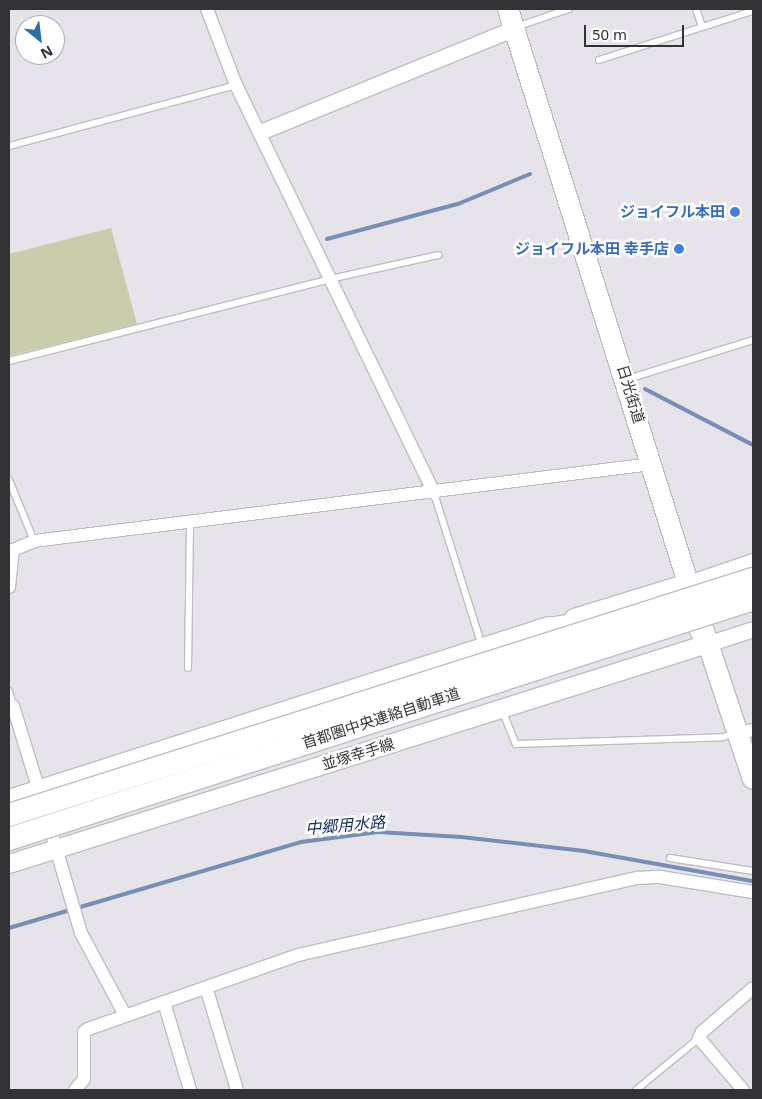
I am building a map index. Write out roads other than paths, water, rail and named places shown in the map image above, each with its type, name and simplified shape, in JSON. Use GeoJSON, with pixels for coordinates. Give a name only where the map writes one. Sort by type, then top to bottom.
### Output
{"type":"FeatureCollection","features":[{"type":"Feature","properties":{"kind":"highway","name":"日光街道"},"geometry":{"type":"LineString","coordinates":[[508,9],[627,380],[707,644],[745,731],[753,779]]}},
{"type":"Feature","properties":{"kind":"highway","name":"首都圏中央連絡自動車道"},"geometry":{"type":"LineString","coordinates":[[9,815],[753,579]]}},
{"type":"Feature","properties":{"kind":"highway","name":"首都圏中央連絡自動車道"},"geometry":{"type":"LineString","coordinates":[[9,838],[753,600]]}},
{"type":"Feature","properties":{"kind":"main road"},"geometry":{"type":"LineString","coordinates":[[9,799],[538,629],[688,583]]}},
{"type":"Feature","properties":{"kind":"main road"},"geometry":{"type":"LineString","coordinates":[[538,629],[585,623],[619,631],[682,612],[690,617],[707,644]]}},
{"type":"Feature","properties":{"kind":"main road","name":"並塚幸手線"},"geometry":{"type":"LineString","coordinates":[[9,864],[707,644]]}},
{"type":"Feature","properties":{"kind":"street"},"geometry":{"type":"LineString","coordinates":[[207,9],[236,85],[434,492]]}},
{"type":"Feature","properties":{"kind":"street"},"geometry":{"type":"LineString","coordinates":[[260,132],[515,28]]}},
{"type":"Feature","properties":{"kind":"street"},"geometry":{"type":"LineString","coordinates":[[9,587],[13,550],[34,541],[651,464]]}},
{"type":"Feature","properties":{"kind":"street"},"geometry":{"type":"LineString","coordinates":[[753,561],[688,583],[698,593],[714,600],[753,589]]}},
{"type":"Feature","properties":{"kind":"street"},"geometry":{"type":"LineString","coordinates":[[707,644],[753,629]]}},
{"type":"Feature","properties":{"kind":"street"},"geometry":{"type":"LineString","coordinates":[[13,706],[74,908],[91,955],[125,1015]]}},
{"type":"Feature","properties":{"kind":"street"},"geometry":{"type":"LineString","coordinates":[[75,1090],[84,1079],[84,1032],[125,1015],[298,955],[591,886],[649,877],[753,892]]}},
{"type":"Feature","properties":{"kind":"street"},"geometry":{"type":"LineString","coordinates":[[206,988],[237,1090]]}},
{"type":"Feature","properties":{"kind":"street"},"geometry":{"type":"LineString","coordinates":[[743,1090],[699,1038],[702,1032],[753,988]]}},
{"type":"Feature","properties":{"kind":"street"},"geometry":{"type":"LineString","coordinates":[[164,1002],[190,1090]]}},
{"type":"Feature","properties":{"kind":"lane"},"geometry":{"type":"LineString","coordinates":[[515,28],[569,9]]}},
{"type":"Feature","properties":{"kind":"lane"},"geometry":{"type":"LineString","coordinates":[[696,9],[702,26]]}},
{"type":"Feature","properties":{"kind":"lane"},"geometry":{"type":"LineString","coordinates":[[600,60],[753,11]]}},
{"type":"Feature","properties":{"kind":"lane"},"geometry":{"type":"LineString","coordinates":[[9,146],[236,85]]}},
{"type":"Feature","properties":{"kind":"lane"},"geometry":{"type":"LineString","coordinates":[[9,361],[330,279],[438,255]]}},
{"type":"Feature","properties":{"kind":"lane"},"geometry":{"type":"LineString","coordinates":[[627,380],[753,340]]}},
{"type":"Feature","properties":{"kind":"lane"},"geometry":{"type":"LineString","coordinates":[[9,480],[34,541]]}},
{"type":"Feature","properties":{"kind":"lane"},"geometry":{"type":"LineString","coordinates":[[434,492],[482,647]]}},
{"type":"Feature","properties":{"kind":"lane"},"geometry":{"type":"LineString","coordinates":[[188,668],[190,523]]}},
{"type":"Feature","properties":{"kind":"lane"},"geometry":{"type":"LineString","coordinates":[[9,691],[13,706]]}},
{"type":"Feature","properties":{"kind":"lane"},"geometry":{"type":"LineString","coordinates":[[502,708],[516,744],[723,737],[745,731]]}},
{"type":"Feature","properties":{"kind":"lane"},"geometry":{"type":"LineString","coordinates":[[670,858],[753,872]]}},
{"type":"Feature","properties":{"kind":"lane"},"geometry":{"type":"LineString","coordinates":[[636,1090],[699,1038]]}},
{"type":"Feature","properties":{"kind":"waterway"},"geometry":{"type":"LineString","coordinates":[[327,239],[458,204],[530,174]]}},
{"type":"Feature","properties":{"kind":"waterway"},"geometry":{"type":"LineString","coordinates":[[645,389],[753,445]]}},
{"type":"Feature","properties":{"kind":"waterway","name":"中郷用水路"},"geometry":{"type":"LineString","coordinates":[[9,928],[301,842],[378,832],[461,837],[584,851],[753,881]]}},
{"type":"Feature","properties":{"kind":"place","name":"ジョイフル本田"},"geometry":{"type":"Point","coordinates":[735,212]}},
{"type":"Feature","properties":{"kind":"place","name":"ジョイフル本田 幸手店"},"geometry":{"type":"Point","coordinates":[679,249]}}]}
